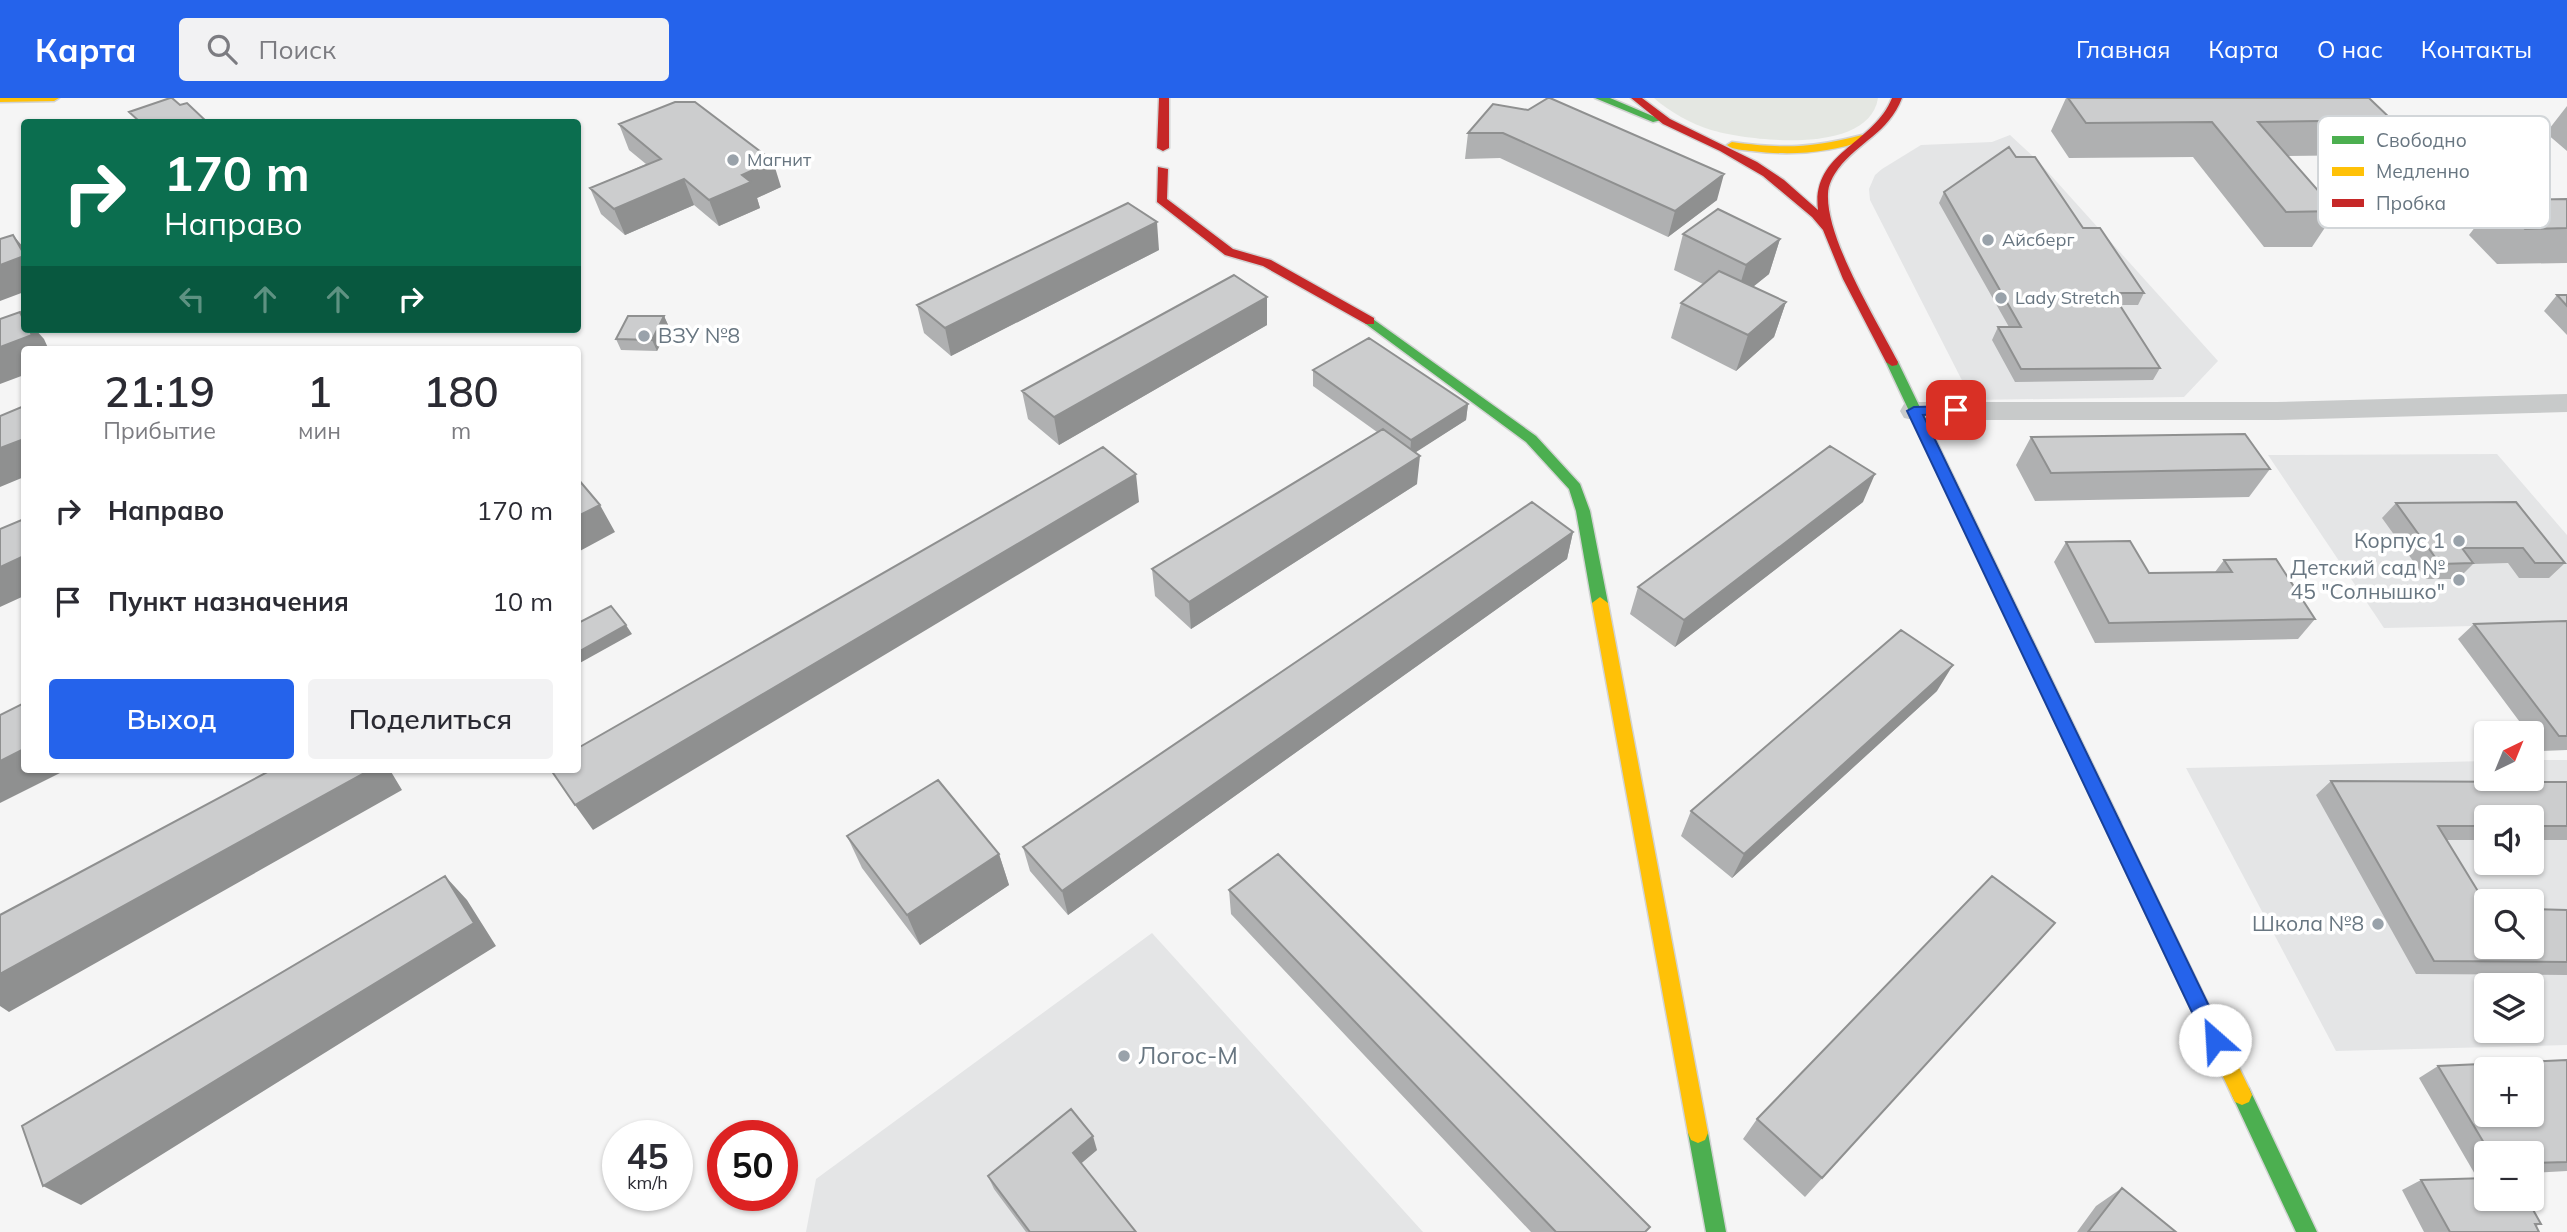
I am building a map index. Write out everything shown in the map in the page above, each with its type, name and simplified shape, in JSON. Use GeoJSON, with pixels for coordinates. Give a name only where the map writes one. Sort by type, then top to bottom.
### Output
{"type":"FeatureCollection","features":[{"type":"Feature","properties":{"kind":"main road"},"geometry":{"type":"LineString","coordinates":[[0,99],[54,98]]}},
{"type":"Feature","properties":{"kind":"main road"},"geometry":{"type":"LineString","coordinates":[[1163,148],[1164,98]]}},
{"type":"Feature","properties":{"kind":"main road"},"geometry":{"type":"LineString","coordinates":[[1600,98],[1676,127],[1740,156],[1779,179],[1810,205],[1827,227],[2307,1232]]}},
{"type":"Feature","properties":{"kind":"main road"},"geometry":{"type":"LineString","coordinates":[[1636,98],[1655,115],[1676,127]]}},
{"type":"Feature","properties":{"kind":"main road"},"geometry":{"type":"LineString","coordinates":[[1827,227],[1822,190],[1828,173],[1837,162],[1888,120],[1896,108],[1897,98]]}},
{"type":"Feature","properties":{"kind":"main road"},"geometry":{"type":"LineString","coordinates":[[1700,137],[1727,144],[1783,151],[1836,147],[1876,131]]}},
{"type":"Feature","properties":{"kind":"main road"},"geometry":{"type":"LineString","coordinates":[[1162,169],[1161,200],[1229,252],[1268,263],[1380,327],[1531,439],[1575,487],[1583,511],[1716,1232]]}},
{"type":"Feature","properties":{"kind":"street"},"geometry":{"type":"LineString","coordinates":[[1914,411],[2277,411],[2567,403]]}},
{"type":"Feature","properties":{"kind":"shaded area"},"geometry":{"type":"Polygon","coordinates":[[[1654,98],[1878,98],[1870,116],[1853,129],[1831,137],[1778,140],[1711,130],[1681,117],[1654,98]]]}},
{"type":"Feature","properties":{"kind":"shaded area"},"geometry":{"type":"Polygon","coordinates":[[[2010,135],[2038,161],[2218,361],[2184,397],[1972,400],[1870,200],[1869,189],[1875,175],[1882,169],[1921,145],[1992,142],[2010,135]]]}},
{"type":"Feature","properties":{"kind":"shaded area","name":"Детский сад № 45 \"Солнышко\""},"geometry":{"type":"Polygon","coordinates":[[[2497,454],[2567,535],[2567,624],[2384,628],[2268,455],[2497,454]]]}},
{"type":"Feature","properties":{"kind":"shaded area","name":"Школа №8"},"geometry":{"type":"Polygon","coordinates":[[[2544,760],[2567,760],[2567,1045],[2336,1051],[2186,768],[2474,761],[2474,791],[2544,791],[2544,760]]]}},
{"type":"Feature","properties":{"kind":"shaded area","name":"Логос-М"},"geometry":{"type":"Polygon","coordinates":[[[1152,933],[1423,1232],[806,1232],[816,1179],[1152,933]]]}},
{"type":"Feature","properties":{"kind":"building"},"geometry":{"type":"Polygon","coordinates":[[[172,98],[180,105],[187,103],[204,119],[137,119],[129,112],[172,98]]]}},
{"type":"Feature","properties":{"kind":"building"},"geometry":{"type":"Polygon","coordinates":[[[1548,98],[1724,174],[1675,211],[1503,133],[1468,133],[1493,104],[1528,110],[1548,98]]]}},
{"type":"Feature","properties":{"kind":"building"},"geometry":{"type":"Polygon","coordinates":[[[2068,98],[2369,98],[2388,116],[2318,116],[2318,121],[2258,122],[2318,190],[2318,211],[2286,212],[2212,122],[2086,123],[2068,98]]]}},
{"type":"Feature","properties":{"kind":"building"},"geometry":{"type":"Polygon","coordinates":[[[675,102],[695,102],[773,161],[742,175],[751,182],[709,200],[684,179],[614,209],[590,188],[661,159],[619,124],[675,102]]]}},
{"type":"Feature","properties":{"kind":"building"},"geometry":{"type":"Polygon","coordinates":[[[2009,147],[2016,157],[2035,157],[2083,228],[2100,228],[2144,293],[2112,293],[2160,368],[2021,369],[1998,327],[2021,327],[1944,192],[2009,147]]]}},
{"type":"Feature","properties":{"kind":"building"},"geometry":{"type":"Polygon","coordinates":[[[2550,199],[2567,199],[2567,228],[2525,229],[2550,228],[2550,199]]]}},
{"type":"Feature","properties":{"kind":"building"},"geometry":{"type":"Polygon","coordinates":[[[1128,203],[1157,222],[945,328],[917,305],[1128,203]]]}},
{"type":"Feature","properties":{"kind":"building"},"geometry":{"type":"Polygon","coordinates":[[[1718,209],[1780,239],[1746,265],[1683,234],[1718,209]]]}},
{"type":"Feature","properties":{"kind":"building"},"geometry":{"type":"Polygon","coordinates":[[[13,235],[21,249],[21,257],[0,265],[0,239],[13,235]]]}},
{"type":"Feature","properties":{"kind":"building"},"geometry":{"type":"Polygon","coordinates":[[[1719,271],[1786,302],[1748,335],[1681,303],[1719,271]]]}},
{"type":"Feature","properties":{"kind":"building"},"geometry":{"type":"Polygon","coordinates":[[[1234,275],[1267,297],[1054,417],[1022,391],[1234,275]]]}},
{"type":"Feature","properties":{"kind":"building"},"geometry":{"type":"Polygon","coordinates":[[[2557,295],[2567,295],[2567,306],[2557,295]]]}},
{"type":"Feature","properties":{"kind":"building"},"geometry":{"type":"Polygon","coordinates":[[[20,312],[21,333],[32,335],[0,347],[0,319],[20,312]]]}},
{"type":"Feature","properties":{"kind":"building"},"geometry":{"type":"Polygon","coordinates":[[[628,316],[664,316],[652,340],[616,339],[628,316]]]}},
{"type":"Feature","properties":{"kind":"building"},"geometry":{"type":"Polygon","coordinates":[[[1369,338],[1468,404],[1411,440],[1313,370],[1369,338]]]}},
{"type":"Feature","properties":{"kind":"building"},"geometry":{"type":"Polygon","coordinates":[[[21,407],[21,440],[0,448],[0,416],[21,407]]]}},
{"type":"Feature","properties":{"kind":"building"},"geometry":{"type":"Polygon","coordinates":[[[1383,429],[1420,456],[1189,602],[1152,569],[1383,429]]]}},
{"type":"Feature","properties":{"kind":"building"},"geometry":{"type":"Polygon","coordinates":[[[2245,434],[2270,469],[2051,473],[2031,437],[2245,434]]]}},
{"type":"Feature","properties":{"kind":"building"},"geometry":{"type":"Polygon","coordinates":[[[1830,446],[1875,474],[1684,620],[1638,587],[1830,446]]]}},
{"type":"Feature","properties":{"kind":"building"},"geometry":{"type":"Polygon","coordinates":[[[1103,447],[1136,474],[575,805],[553,773],[581,773],[581,746],[1103,447]]]}},
{"type":"Feature","properties":{"kind":"building"},"geometry":{"type":"Polygon","coordinates":[[[581,483],[600,505],[581,514],[581,483]]]}},
{"type":"Feature","properties":{"kind":"building"},"geometry":{"type":"Polygon","coordinates":[[[1532,502],[1573,532],[1062,891],[1023,847],[1532,502]]]}},
{"type":"Feature","properties":{"kind":"building"},"geometry":{"type":"Polygon","coordinates":[[[2516,502],[2565,563],[2535,563],[2523,548],[2462,548],[2473,563],[2440,564],[2396,503],[2516,502]]]}},
{"type":"Feature","properties":{"kind":"building"},"geometry":{"type":"Polygon","coordinates":[[[21,520],[21,557],[0,567],[0,529],[21,520]]]}},
{"type":"Feature","properties":{"kind":"building"},"geometry":{"type":"Polygon","coordinates":[[[2130,541],[2149,573],[2232,572],[2224,560],[2276,559],[2315,619],[2109,623],[2066,542],[2130,541]]]}},
{"type":"Feature","properties":{"kind":"building"},"geometry":{"type":"Polygon","coordinates":[[[611,606],[626,625],[581,650],[581,621],[611,606]]]}},
{"type":"Feature","properties":{"kind":"building"},"geometry":{"type":"Polygon","coordinates":[[[2567,621],[2567,736],[2559,736],[2474,624],[2567,621]]]}},
{"type":"Feature","properties":{"kind":"building"},"geometry":{"type":"Polygon","coordinates":[[[1901,630],[1953,665],[1744,854],[1691,811],[1901,630]]]}},
{"type":"Feature","properties":{"kind":"building"},"geometry":{"type":"Polygon","coordinates":[[[21,704],[21,750],[0,761],[0,715],[21,704]]]}},
{"type":"Feature","properties":{"kind":"building"},"geometry":{"type":"Polygon","coordinates":[[[265,773],[365,773],[0,974],[0,915],[265,773]]]}},
{"type":"Feature","properties":{"kind":"building"},"geometry":{"type":"Polygon","coordinates":[[[938,780],[999,854],[907,915],[847,836],[938,780]]]}},
{"type":"Feature","properties":{"kind":"building"},"geometry":{"type":"Polygon","coordinates":[[[2331,781],[2474,782],[2474,791],[2544,791],[2544,782],[2567,782],[2567,826],[2544,826],[2544,805],[2474,805],[2474,826],[2438,826],[2477,889],[2474,889],[2474,959],[2544,959],[2544,909],[2567,910],[2567,962],[2434,961],[2331,781]]]}},
{"type":"Feature","properties":{"kind":"building"},"geometry":{"type":"Polygon","coordinates":[[[1278,854],[1650,1227],[1645,1232],[1556,1232],[1229,890],[1278,854]]]}},
{"type":"Feature","properties":{"kind":"building"},"geometry":{"type":"Polygon","coordinates":[[[445,876],[474,923],[43,1186],[22,1126],[445,876]]]}},
{"type":"Feature","properties":{"kind":"building"},"geometry":{"type":"Polygon","coordinates":[[[1992,876],[2055,923],[1822,1178],[1757,1119],[1992,876]]]}},
{"type":"Feature","properties":{"kind":"building"},"geometry":{"type":"Polygon","coordinates":[[[2567,1060],[2567,1162],[2544,1163],[2544,1141],[2483,1141],[2474,1127],[2544,1127],[2544,1061],[2567,1060]]]}},
{"type":"Feature","properties":{"kind":"building"},"geometry":{"type":"Polygon","coordinates":[[[2474,1064],[2474,1126],[2438,1066],[2474,1064]]]}},
{"type":"Feature","properties":{"kind":"building"},"geometry":{"type":"Polygon","coordinates":[[[1071,1109],[1093,1136],[1073,1153],[1136,1232],[1030,1232],[988,1176],[1071,1109]]]}},
{"type":"Feature","properties":{"kind":"building"},"geometry":{"type":"Polygon","coordinates":[[[2474,1178],[2474,1211],[2534,1211],[2541,1224],[2535,1224],[2539,1232],[2450,1232],[2421,1180],[2474,1178]]]}},
{"type":"Feature","properties":{"kind":"building"},"geometry":{"type":"Polygon","coordinates":[[[2122,1188],[2176,1232],[2088,1232],[2122,1188]]]}},
{"type":"Feature","properties":{"kind":"traffic: fast"},"geometry":{"type":"LineString","coordinates":[[1600,98],[1657,120]]}},
{"type":"Feature","properties":{"kind":"traffic: fast"},"geometry":{"type":"LineString","coordinates":[[1370,321],[1531,439],[1575,487],[1583,511],[1600,603]]}},
{"type":"Feature","properties":{"kind":"traffic: fast"},"geometry":{"type":"LineString","coordinates":[[1892,362],[2112,823]]}},
{"type":"Feature","properties":{"kind":"traffic: fast"},"geometry":{"type":"LineString","coordinates":[[2242,1095],[2307,1232]]}},
{"type":"Feature","properties":{"kind":"traffic: fast"},"geometry":{"type":"LineString","coordinates":[[1698,1133],[1716,1232]]}},
{"type":"Feature","properties":{"kind":"traffic: slow"},"geometry":{"type":"LineString","coordinates":[[0,99],[54,98]]}},
{"type":"Feature","properties":{"kind":"traffic: slow"},"geometry":{"type":"LineString","coordinates":[[1732,145],[1814,150],[1862,138]]}},
{"type":"Feature","properties":{"kind":"traffic: slow"},"geometry":{"type":"LineString","coordinates":[[1600,603],[1698,1133]]}},
{"type":"Feature","properties":{"kind":"traffic: slow"},"geometry":{"type":"LineString","coordinates":[[2112,823],[2242,1095]]}},
{"type":"Feature","properties":{"kind":"traffic: jam"},"geometry":{"type":"LineString","coordinates":[[1163,148],[1164,98]]}},
{"type":"Feature","properties":{"kind":"traffic: jam"},"geometry":{"type":"LineString","coordinates":[[1636,98],[1666,122],[1724,149],[1767,174],[1804,203],[1827,227]]}},
{"type":"Feature","properties":{"kind":"traffic: jam"},"geometry":{"type":"LineString","coordinates":[[1892,362],[1839,255],[1824,212],[1822,192],[1834,167],[1879,127],[1897,98]]}},
{"type":"Feature","properties":{"kind":"traffic: jam"},"geometry":{"type":"LineString","coordinates":[[1162,169],[1161,200],[1229,252],[1267,263],[1370,321]]}},
{"type":"Feature","properties":{"kind":"place","name":"Магнит"},"geometry":{"type":"Point","coordinates":[733,160]}},
{"type":"Feature","properties":{"kind":"place","name":"Айсберг"},"geometry":{"type":"Point","coordinates":[1988,240]}},
{"type":"Feature","properties":{"kind":"place","name":"Lady Stretch"},"geometry":{"type":"Point","coordinates":[2001,298]}},
{"type":"Feature","properties":{"kind":"place","name":"ВЗУ №8"},"geometry":{"type":"Point","coordinates":[644,336]}},
{"type":"Feature","properties":{"kind":"place","name":"Корпус 1"},"geometry":{"type":"Point","coordinates":[2459,541]}},
{"type":"Feature","properties":{"kind":"place","name":"Детский сад № 45 \"Солнышко\""},"geometry":{"type":"Point","coordinates":[2459,580]}},
{"type":"Feature","properties":{"kind":"place","name":"Школа №8"},"geometry":{"type":"Point","coordinates":[2378,924]}},
{"type":"Feature","properties":{"kind":"place","name":"Логос-М"},"geometry":{"type":"Point","coordinates":[1124,1056]}},
{"type":"Feature","properties":{"kind":"route"},"geometry":{"type":"LineString","coordinates":[[1956,410],[1914,411],[2215,1040]]}}]}
